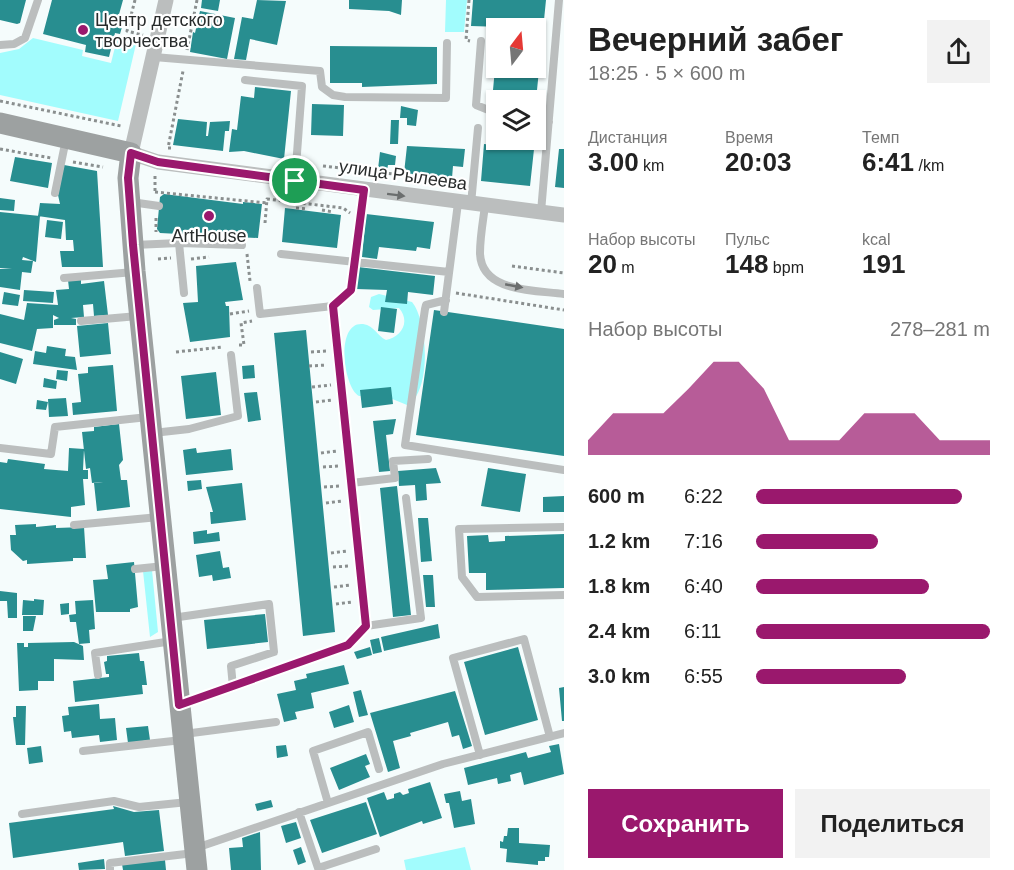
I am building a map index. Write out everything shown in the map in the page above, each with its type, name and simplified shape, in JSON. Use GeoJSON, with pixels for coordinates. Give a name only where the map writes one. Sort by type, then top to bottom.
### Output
{"type":"FeatureCollection","features":[{"type":"Feature","properties":{"kind":"main road"},"geometry":{"type":"LineString","coordinates":[[0,123],[131,153],[128,178],[135,271],[195,857]]}},
{"type":"Feature","properties":{"kind":"street"},"geometry":{"type":"LineString","coordinates":[[131,153],[166,0]]}},
{"type":"Feature","properties":{"kind":"street","name":"улица Рылеева"},"geometry":{"type":"LineString","coordinates":[[131,153],[158,162],[564,215]]}},
{"type":"Feature","properties":{"kind":"lane"},"geometry":{"type":"LineString","coordinates":[[0,45],[14,44],[25,38],[38,0]]}},
{"type":"Feature","properties":{"kind":"lane"},"geometry":{"type":"LineString","coordinates":[[541,212],[559,0]]}},
{"type":"Feature","properties":{"kind":"lane"},"geometry":{"type":"LineString","coordinates":[[481,41],[476,105],[486,109]]}},
{"type":"Feature","properties":{"kind":"lane"},"geometry":{"type":"LineString","coordinates":[[154,57],[320,71],[322,87],[339,96],[446,98],[447,43]]}},
{"type":"Feature","properties":{"kind":"lane"},"geometry":{"type":"LineString","coordinates":[[245,81],[302,86],[295,181]]}},
{"type":"Feature","properties":{"kind":"lane"},"geometry":{"type":"LineString","coordinates":[[478,128],[472,204],[480,254],[490,276],[510,286],[564,294]]}},
{"type":"Feature","properties":{"kind":"lane"},"geometry":{"type":"LineString","coordinates":[[55,193],[66,138]]}},
{"type":"Feature","properties":{"kind":"lane"},"geometry":{"type":"LineString","coordinates":[[254,288],[260,314],[333,306],[351,290],[364,190]]}},
{"type":"Feature","properties":{"kind":"lane"},"geometry":{"type":"LineString","coordinates":[[130,202],[159,206]]}},
{"type":"Feature","properties":{"kind":"lane"},"geometry":{"type":"LineString","coordinates":[[444,312],[450,272],[472,204]]}},
{"type":"Feature","properties":{"kind":"lane"},"geometry":{"type":"LineString","coordinates":[[179,243],[184,293]]}},
{"type":"Feature","properties":{"kind":"lane"},"geometry":{"type":"LineString","coordinates":[[133,245],[242,244]]}},
{"type":"Feature","properties":{"kind":"lane"},"geometry":{"type":"LineString","coordinates":[[282,254],[450,272]]}},
{"type":"Feature","properties":{"kind":"lane"},"geometry":{"type":"LineString","coordinates":[[64,278],[135,271]]}},
{"type":"Feature","properties":{"kind":"lane"},"geometry":{"type":"LineString","coordinates":[[446,296],[426,306],[425,309],[405,445],[564,470]]}},
{"type":"Feature","properties":{"kind":"lane"},"geometry":{"type":"LineString","coordinates":[[333,306],[347,484],[366,626]]}},
{"type":"Feature","properties":{"kind":"lane"},"geometry":{"type":"LineString","coordinates":[[81,321],[140,315]]}},
{"type":"Feature","properties":{"kind":"lane"},"geometry":{"type":"LineString","coordinates":[[0,448],[51,454],[55,428],[151,425],[189,429],[238,416],[231,355]]}},
{"type":"Feature","properties":{"kind":"lane"},"geometry":{"type":"LineString","coordinates":[[347,484],[395,478],[393,461],[428,459]]}},
{"type":"Feature","properties":{"kind":"lane"},"geometry":{"type":"LineString","coordinates":[[179,705],[348,645],[366,626],[421,618],[406,498]]}},
{"type":"Feature","properties":{"kind":"lane"},"geometry":{"type":"LineString","coordinates":[[74,525],[160,517]]}},
{"type":"Feature","properties":{"kind":"lane"},"geometry":{"type":"LineString","coordinates":[[564,527],[459,529],[462,577],[477,597],[564,595]]}},
{"type":"Feature","properties":{"kind":"lane"},"geometry":{"type":"LineString","coordinates":[[135,570],[166,566]]}},
{"type":"Feature","properties":{"kind":"lane"},"geometry":{"type":"LineString","coordinates":[[171,618],[269,604],[274,652],[231,666],[233,687]]}},
{"type":"Feature","properties":{"kind":"lane"},"geometry":{"type":"LineString","coordinates":[[480,755],[453,658],[524,639],[550,737]]}},
{"type":"Feature","properties":{"kind":"lane"},"geometry":{"type":"LineString","coordinates":[[98,675],[95,653],[173,641]]}},
{"type":"Feature","properties":{"kind":"lane"},"geometry":{"type":"LineString","coordinates":[[83,751],[276,722]]}},
{"type":"Feature","properties":{"kind":"lane"},"geometry":{"type":"LineString","coordinates":[[328,803],[313,751],[369,732],[379,769]]}},
{"type":"Feature","properties":{"kind":"lane"},"geometry":{"type":"LineString","coordinates":[[110,870],[110,863],[195,857],[299,812],[480,755],[564,733]]}},
{"type":"Feature","properties":{"kind":"lane"},"geometry":{"type":"LineString","coordinates":[[22,814],[114,801],[139,807],[190,802]]}},
{"type":"Feature","properties":{"kind":"lane"},"geometry":{"type":"LineString","coordinates":[[299,812],[318,868],[376,849]]}},
{"type":"Feature","properties":{"kind":"path"},"geometry":{"type":"LineString","coordinates":[[135,0],[127,31],[143,35]]}},
{"type":"Feature","properties":{"kind":"path"},"geometry":{"type":"LineString","coordinates":[[179,149],[168,148],[197,0]]}},
{"type":"Feature","properties":{"kind":"path"},"geometry":{"type":"LineString","coordinates":[[469,0],[466,40],[481,41]]}},
{"type":"Feature","properties":{"kind":"path"},"geometry":{"type":"LineString","coordinates":[[0,101],[122,127]]}},
{"type":"Feature","properties":{"kind":"path"},"geometry":{"type":"LineString","coordinates":[[296,164],[473,183]]}},
{"type":"Feature","properties":{"kind":"path"},"geometry":{"type":"LineString","coordinates":[[155,192],[267,203]]}},
{"type":"Feature","properties":{"kind":"path"},"geometry":{"type":"LineString","coordinates":[[265,223],[267,199],[346,208],[351,217]]}},
{"type":"Feature","properties":{"kind":"path"},"geometry":{"type":"LineString","coordinates":[[302,208],[303,203]]}},
{"type":"Feature","properties":{"kind":"path"},"geometry":{"type":"LineString","coordinates":[[327,211],[328,206]]}},
{"type":"Feature","properties":{"kind":"path"},"geometry":{"type":"LineString","coordinates":[[296,208],[307,209]]}},
{"type":"Feature","properties":{"kind":"path"},"geometry":{"type":"LineString","coordinates":[[322,210],[333,212]]}},
{"type":"Feature","properties":{"kind":"path"},"geometry":{"type":"LineString","coordinates":[[246,253],[254,288]]}},
{"type":"Feature","properties":{"kind":"path"},"geometry":{"type":"LineString","coordinates":[[180,260],[213,256]]}},
{"type":"Feature","properties":{"kind":"path"},"geometry":{"type":"LineString","coordinates":[[512,266],[564,273]]}},
{"type":"Feature","properties":{"kind":"path"},"geometry":{"type":"LineString","coordinates":[[446,296],[564,310]]}},
{"type":"Feature","properties":{"kind":"path"},"geometry":{"type":"LineString","coordinates":[[176,352],[244,345],[241,322],[254,321],[253,311],[230,314]]}},
{"type":"Feature","properties":{"kind":"path"},"geometry":{"type":"LineString","coordinates":[[311,352],[330,350],[331,357]]}},
{"type":"Feature","properties":{"kind":"path"},"geometry":{"type":"LineString","coordinates":[[309,366],[332,364]]}},
{"type":"Feature","properties":{"kind":"path"},"geometry":{"type":"LineString","coordinates":[[316,402],[335,400],[333,374]]}},
{"type":"Feature","properties":{"kind":"path"},"geometry":{"type":"LineString","coordinates":[[312,387],[334,385]]}},
{"type":"Feature","properties":{"kind":"path"},"geometry":{"type":"LineString","coordinates":[[339,441],[347,484],[346,511]]}},
{"type":"Feature","properties":{"kind":"path"},"geometry":{"type":"LineString","coordinates":[[321,453],[340,451]]}},
{"type":"Feature","properties":{"kind":"path"},"geometry":{"type":"LineString","coordinates":[[322,467],[342,466]]}},
{"type":"Feature","properties":{"kind":"path"},"geometry":{"type":"LineString","coordinates":[[324,487],[347,484]]}},
{"type":"Feature","properties":{"kind":"path"},"geometry":{"type":"LineString","coordinates":[[326,503],[345,501]]}},
{"type":"Feature","properties":{"kind":"path"},"geometry":{"type":"LineString","coordinates":[[331,553],[350,551],[356,611]]}},
{"type":"Feature","properties":{"kind":"path"},"geometry":{"type":"LineString","coordinates":[[333,567],[352,565]]}},
{"type":"Feature","properties":{"kind":"path"},"geometry":{"type":"LineString","coordinates":[[334,587],[354,585]]}},
{"type":"Feature","properties":{"kind":"path"},"geometry":{"type":"LineString","coordinates":[[336,603],[355,602]]}},
{"type":"Feature","properties":{"kind":"shaded area"},"geometry":{"type":"Polygon","coordinates":[[[446,0],[467,0],[464,32],[445,32],[446,0]]]}},
{"type":"Feature","properties":{"kind":"shaded area"},"geometry":{"type":"Polygon","coordinates":[[[33,38],[83,50],[82,56],[111,63],[117,39],[136,44],[118,121],[0,95],[0,53],[19,49],[33,38]]]}},
{"type":"Feature","properties":{"kind":"shaded area"},"geometry":{"type":"Polygon","coordinates":[[[379,294],[412,302],[421,324],[425,356],[424,372],[421,387],[415,398],[407,405],[385,396],[359,396],[349,381],[344,356],[345,343],[348,333],[354,326],[367,325],[386,340],[396,336],[403,328],[403,313],[399,308],[373,310],[369,307],[371,297],[379,294]]]}},
{"type":"Feature","properties":{"kind":"shaded area"},"geometry":{"type":"Polygon","coordinates":[[[152,570],[158,632],[150,637],[143,571],[152,570]]]}},
{"type":"Feature","properties":{"kind":"shaded area"},"geometry":{"type":"Polygon","coordinates":[[[465,847],[471,870],[406,870],[404,860],[465,847]]]}},
{"type":"Feature","properties":{"kind":"building"},"geometry":{"type":"Polygon","coordinates":[[[0,0],[26,0],[20,23],[0,20],[0,0]]]}},
{"type":"Feature","properties":{"kind":"building","name":"Центр детского творчества"},"geometry":{"type":"Polygon","coordinates":[[[52,0],[123,0],[118,18],[124,20],[120,34],[115,33],[109,57],[85,52],[86,45],[43,34],[52,0]]]}},
{"type":"Feature","properties":{"kind":"building"},"geometry":{"type":"Polygon","coordinates":[[[202,0],[220,0],[218,11],[201,8],[202,0]]]}},
{"type":"Feature","properties":{"kind":"building"},"geometry":{"type":"Polygon","coordinates":[[[257,0],[286,1],[277,45],[250,39],[246,60],[234,59],[242,17],[253,19],[257,0]]]}},
{"type":"Feature","properties":{"kind":"building"},"geometry":{"type":"Polygon","coordinates":[[[349,0],[402,0],[401,15],[389,11],[349,9],[349,0]]]}},
{"type":"Feature","properties":{"kind":"building"},"geometry":{"type":"Polygon","coordinates":[[[473,0],[546,0],[544,18],[486,18],[486,26],[471,26],[473,0]]]}},
{"type":"Feature","properties":{"kind":"building"},"geometry":{"type":"Polygon","coordinates":[[[200,11],[235,18],[227,59],[190,52],[193,32],[195,33],[200,11]]]}},
{"type":"Feature","properties":{"kind":"building"},"geometry":{"type":"Polygon","coordinates":[[[330,46],[437,47],[437,84],[362,87],[362,83],[330,83],[330,46]]]}},
{"type":"Feature","properties":{"kind":"building"},"geometry":{"type":"Polygon","coordinates":[[[494,78],[538,78],[537,90],[493,90],[494,78]]]}},
{"type":"Feature","properties":{"kind":"building"},"geometry":{"type":"Polygon","coordinates":[[[255,87],[291,91],[284,159],[244,151],[229,152],[232,129],[237,130],[241,96],[254,98],[255,87]]]}},
{"type":"Feature","properties":{"kind":"building"},"geometry":{"type":"Polygon","coordinates":[[[312,104],[344,105],[343,136],[311,135],[312,104]]]}},
{"type":"Feature","properties":{"kind":"building"},"geometry":{"type":"Polygon","coordinates":[[[401,106],[418,110],[416,126],[407,125],[407,118],[400,118],[401,106]]]}},
{"type":"Feature","properties":{"kind":"building"},"geometry":{"type":"Polygon","coordinates":[[[178,119],[207,122],[206,136],[208,136],[210,122],[230,121],[229,131],[225,131],[223,151],[173,145],[178,119]]]}},
{"type":"Feature","properties":{"kind":"building"},"geometry":{"type":"Polygon","coordinates":[[[391,120],[399,120],[398,144],[390,144],[391,120]]]}},
{"type":"Feature","properties":{"kind":"building"},"geometry":{"type":"Polygon","coordinates":[[[484,144],[486,144],[486,150],[534,150],[530,186],[481,181],[484,144]]]}},
{"type":"Feature","properties":{"kind":"building"},"geometry":{"type":"Polygon","coordinates":[[[407,146],[465,149],[463,167],[453,166],[452,178],[404,173],[407,146]]]}},
{"type":"Feature","properties":{"kind":"building"},"geometry":{"type":"Polygon","coordinates":[[[559,149],[564,149],[564,188],[555,187],[559,149]]]}},
{"type":"Feature","properties":{"kind":"building"},"geometry":{"type":"Polygon","coordinates":[[[380,152],[396,156],[395,165],[388,165],[387,170],[378,169],[380,152]]]}},
{"type":"Feature","properties":{"kind":"building"},"geometry":{"type":"Polygon","coordinates":[[[15,157],[52,163],[48,188],[10,181],[15,157]]]}},
{"type":"Feature","properties":{"kind":"building"},"geometry":{"type":"Polygon","coordinates":[[[64,165],[97,171],[103,267],[62,267],[60,251],[74,251],[73,240],[66,240],[65,220],[38,216],[40,203],[60,204],[58,195],[64,165]]]}},
{"type":"Feature","properties":{"kind":"building","name":"ArtHouse"},"geometry":{"type":"Polygon","coordinates":[[[164,194],[243,204],[243,202],[262,204],[258,238],[160,233],[157,229],[160,197],[164,194]]]}},
{"type":"Feature","properties":{"kind":"building"},"geometry":{"type":"Polygon","coordinates":[[[0,198],[15,200],[14,211],[0,210],[0,198]]]}},
{"type":"Feature","properties":{"kind":"building"},"geometry":{"type":"Polygon","coordinates":[[[285,208],[341,215],[337,248],[282,242],[285,208]]]}},
{"type":"Feature","properties":{"kind":"building"},"geometry":{"type":"Polygon","coordinates":[[[0,212],[40,216],[36,262],[23,257],[22,260],[33,261],[31,273],[22,272],[20,290],[0,287],[0,269],[12,269],[0,268],[0,212]]]}},
{"type":"Feature","properties":{"kind":"building"},"geometry":{"type":"Polygon","coordinates":[[[366,214],[434,222],[430,249],[417,247],[416,251],[379,247],[377,259],[362,257],[366,214]]]}},
{"type":"Feature","properties":{"kind":"building"},"geometry":{"type":"Polygon","coordinates":[[[47,220],[63,222],[61,239],[45,237],[47,220]]]}},
{"type":"Feature","properties":{"kind":"building"},"geometry":{"type":"Polygon","coordinates":[[[236,262],[243,300],[225,302],[226,306],[229,306],[230,337],[190,342],[183,303],[198,302],[196,266],[236,262]]]}},
{"type":"Feature","properties":{"kind":"building"},"geometry":{"type":"Polygon","coordinates":[[[358,267],[435,276],[433,295],[408,292],[407,304],[385,302],[387,290],[356,289],[358,267]]]}},
{"type":"Feature","properties":{"kind":"building"},"geometry":{"type":"Polygon","coordinates":[[[81,279],[81,284],[104,281],[108,315],[94,316],[93,304],[83,305],[84,317],[71,318],[76,319],[76,325],[54,325],[54,320],[59,318],[53,315],[53,328],[37,329],[32,351],[0,343],[0,314],[24,320],[27,303],[58,305],[56,290],[69,289],[68,280],[81,279]]]}},
{"type":"Feature","properties":{"kind":"building"},"geometry":{"type":"Polygon","coordinates":[[[24,290],[54,292],[53,303],[23,301],[24,290]]]}},
{"type":"Feature","properties":{"kind":"building"},"geometry":{"type":"Polygon","coordinates":[[[4,292],[20,295],[18,306],[2,304],[4,292]]]}},
{"type":"Feature","properties":{"kind":"building"},"geometry":{"type":"Polygon","coordinates":[[[381,307],[397,309],[394,333],[378,331],[381,307]]]}},
{"type":"Feature","properties":{"kind":"building"},"geometry":{"type":"Polygon","coordinates":[[[434,310],[564,329],[564,456],[416,435],[434,310]]]}},
{"type":"Feature","properties":{"kind":"building"},"geometry":{"type":"Polygon","coordinates":[[[108,323],[111,354],[80,357],[77,326],[108,323]]]}},
{"type":"Feature","properties":{"kind":"building"},"geometry":{"type":"Polygon","coordinates":[[[306,330],[335,632],[303,636],[274,333],[306,330]]]}},
{"type":"Feature","properties":{"kind":"building"},"geometry":{"type":"Polygon","coordinates":[[[47,346],[66,349],[65,356],[75,357],[77,370],[33,364],[35,351],[46,353],[47,346]]]}},
{"type":"Feature","properties":{"kind":"building"},"geometry":{"type":"Polygon","coordinates":[[[0,352],[23,359],[16,384],[0,379],[0,352]]]}},
{"type":"Feature","properties":{"kind":"building"},"geometry":{"type":"Polygon","coordinates":[[[113,365],[117,411],[73,415],[72,403],[81,402],[78,374],[88,373],[88,367],[113,365]]]}},
{"type":"Feature","properties":{"kind":"building"},"geometry":{"type":"Polygon","coordinates":[[[254,365],[255,378],[243,379],[242,366],[254,365]]]}},
{"type":"Feature","properties":{"kind":"building"},"geometry":{"type":"Polygon","coordinates":[[[57,370],[68,371],[67,381],[56,379],[57,370]]]}},
{"type":"Feature","properties":{"kind":"building"},"geometry":{"type":"Polygon","coordinates":[[[216,372],[221,415],[186,419],[181,376],[216,372]]]}},
{"type":"Feature","properties":{"kind":"building"},"geometry":{"type":"Polygon","coordinates":[[[44,378],[57,381],[56,389],[43,387],[44,378]]]}},
{"type":"Feature","properties":{"kind":"building"},"geometry":{"type":"Polygon","coordinates":[[[391,387],[393,404],[362,408],[360,390],[391,387]]]}},
{"type":"Feature","properties":{"kind":"building"},"geometry":{"type":"Polygon","coordinates":[[[257,392],[261,420],[248,422],[244,393],[257,392]]]}},
{"type":"Feature","properties":{"kind":"building"},"geometry":{"type":"Polygon","coordinates":[[[66,398],[68,416],[49,417],[48,399],[66,398]]]}},
{"type":"Feature","properties":{"kind":"building"},"geometry":{"type":"Polygon","coordinates":[[[37,400],[48,402],[46,410],[36,409],[37,400]]]}},
{"type":"Feature","properties":{"kind":"building"},"geometry":{"type":"Polygon","coordinates":[[[396,419],[393,434],[386,435],[390,471],[379,472],[373,421],[396,419]]]}},
{"type":"Feature","properties":{"kind":"building"},"geometry":{"type":"Polygon","coordinates":[[[119,424],[123,460],[119,465],[121,480],[127,480],[130,507],[97,511],[94,483],[103,482],[92,483],[90,468],[86,469],[82,432],[94,431],[94,427],[119,424]]]}},
{"type":"Feature","properties":{"kind":"building"},"geometry":{"type":"Polygon","coordinates":[[[69,448],[84,449],[83,470],[88,470],[88,479],[83,479],[85,505],[71,507],[71,517],[0,509],[0,462],[7,463],[8,459],[45,464],[44,469],[68,471],[69,448]]]}},
{"type":"Feature","properties":{"kind":"building"},"geometry":{"type":"Polygon","coordinates":[[[196,448],[197,453],[231,449],[233,470],[186,475],[183,450],[196,448]]]}},
{"type":"Feature","properties":{"kind":"building"},"geometry":{"type":"Polygon","coordinates":[[[436,468],[441,483],[426,484],[427,500],[416,501],[415,485],[399,486],[398,471],[436,468]]]}},
{"type":"Feature","properties":{"kind":"building"},"geometry":{"type":"Polygon","coordinates":[[[488,468],[526,474],[520,512],[481,506],[488,468]]]}},
{"type":"Feature","properties":{"kind":"building"},"geometry":{"type":"Polygon","coordinates":[[[201,480],[202,489],[188,491],[187,481],[201,480]]]}},
{"type":"Feature","properties":{"kind":"building"},"geometry":{"type":"Polygon","coordinates":[[[242,483],[246,520],[211,524],[210,512],[213,512],[206,487],[242,483]]]}},
{"type":"Feature","properties":{"kind":"building"},"geometry":{"type":"Polygon","coordinates":[[[397,486],[411,615],[393,617],[380,488],[397,486]]]}},
{"type":"Feature","properties":{"kind":"building"},"geometry":{"type":"Polygon","coordinates":[[[564,496],[564,512],[543,512],[543,497],[564,496]]]}},
{"type":"Feature","properties":{"kind":"building"},"geometry":{"type":"Polygon","coordinates":[[[418,518],[428,518],[432,561],[421,562],[418,518]]]}},
{"type":"Feature","properties":{"kind":"building"},"geometry":{"type":"Polygon","coordinates":[[[36,524],[36,527],[56,525],[56,528],[84,527],[86,558],[27,564],[27,560],[23,561],[11,550],[10,535],[16,535],[15,525],[36,524]]]}},
{"type":"Feature","properties":{"kind":"building"},"geometry":{"type":"Polygon","coordinates":[[[207,530],[207,534],[219,532],[220,541],[194,544],[193,532],[207,530]]]}},
{"type":"Feature","properties":{"kind":"building"},"geometry":{"type":"Polygon","coordinates":[[[564,534],[564,588],[486,590],[486,573],[469,573],[467,536],[488,535],[489,542],[505,541],[505,536],[564,534]]]}},
{"type":"Feature","properties":{"kind":"building"},"geometry":{"type":"Polygon","coordinates":[[[220,551],[223,568],[229,567],[231,578],[213,581],[212,575],[199,577],[196,555],[220,551]]]}},
{"type":"Feature","properties":{"kind":"building"},"geometry":{"type":"Polygon","coordinates":[[[134,562],[138,607],[130,609],[130,612],[96,612],[93,580],[108,579],[106,565],[134,562]]]}},
{"type":"Feature","properties":{"kind":"building"},"geometry":{"type":"Polygon","coordinates":[[[423,575],[433,575],[435,607],[426,607],[423,575]]]}},
{"type":"Feature","properties":{"kind":"building"},"geometry":{"type":"Polygon","coordinates":[[[0,591],[17,593],[17,618],[8,618],[7,601],[0,601],[0,591]]]}},
{"type":"Feature","properties":{"kind":"building"},"geometry":{"type":"Polygon","coordinates":[[[34,599],[44,600],[43,615],[22,615],[23,600],[34,601],[34,599]]]}},
{"type":"Feature","properties":{"kind":"building"},"geometry":{"type":"Polygon","coordinates":[[[93,600],[95,629],[89,630],[90,643],[79,644],[76,622],[70,622],[69,615],[76,614],[75,601],[93,600]]]}},
{"type":"Feature","properties":{"kind":"building"},"geometry":{"type":"Polygon","coordinates":[[[69,603],[69,614],[61,615],[60,604],[69,603]]]}},
{"type":"Feature","properties":{"kind":"building"},"geometry":{"type":"Polygon","coordinates":[[[265,614],[268,642],[207,649],[204,620],[265,614]]]}},
{"type":"Feature","properties":{"kind":"building"},"geometry":{"type":"Polygon","coordinates":[[[23,616],[36,616],[33,631],[23,631],[23,616]]]}},
{"type":"Feature","properties":{"kind":"building"},"geometry":{"type":"Polygon","coordinates":[[[438,624],[440,638],[384,651],[381,637],[438,624]]]}},
{"type":"Feature","properties":{"kind":"building"},"geometry":{"type":"Polygon","coordinates":[[[379,638],[382,652],[373,654],[370,640],[379,638]]]}},
{"type":"Feature","properties":{"kind":"building"},"geometry":{"type":"Polygon","coordinates":[[[74,642],[83,646],[84,660],[54,659],[54,681],[38,681],[38,690],[19,691],[17,643],[24,643],[24,647],[28,647],[28,643],[74,642]]]}},
{"type":"Feature","properties":{"kind":"building"},"geometry":{"type":"Polygon","coordinates":[[[370,647],[372,655],[357,659],[354,652],[370,647]]]}},
{"type":"Feature","properties":{"kind":"building"},"geometry":{"type":"Polygon","coordinates":[[[518,647],[538,720],[485,735],[464,662],[518,647]]]}},
{"type":"Feature","properties":{"kind":"building"},"geometry":{"type":"Polygon","coordinates":[[[139,653],[140,661],[144,661],[147,685],[142,685],[143,694],[75,702],[73,681],[109,677],[109,674],[106,674],[104,662],[107,661],[107,656],[139,653]]]}},
{"type":"Feature","properties":{"kind":"building"},"geometry":{"type":"Polygon","coordinates":[[[344,665],[349,684],[311,693],[314,708],[295,712],[297,719],[284,722],[277,694],[296,690],[294,681],[307,678],[306,674],[344,665]]]}},
{"type":"Feature","properties":{"kind":"building"},"geometry":{"type":"Polygon","coordinates":[[[564,687],[564,721],[562,721],[559,688],[564,687]]]}},
{"type":"Feature","properties":{"kind":"building"},"geometry":{"type":"Polygon","coordinates":[[[361,690],[368,715],[359,717],[353,692],[361,690]]]}},
{"type":"Feature","properties":{"kind":"building"},"geometry":{"type":"Polygon","coordinates":[[[455,691],[472,746],[463,749],[459,735],[452,737],[448,722],[410,733],[411,736],[393,741],[400,768],[388,772],[370,713],[455,691]]]}},
{"type":"Feature","properties":{"kind":"building"},"geometry":{"type":"Polygon","coordinates":[[[99,704],[100,719],[115,718],[117,740],[100,742],[99,735],[72,738],[71,731],[64,732],[62,716],[69,715],[68,707],[99,704]]]}},
{"type":"Feature","properties":{"kind":"building"},"geometry":{"type":"Polygon","coordinates":[[[349,705],[354,722],[334,728],[329,712],[349,705]]]}},
{"type":"Feature","properties":{"kind":"building"},"geometry":{"type":"Polygon","coordinates":[[[16,706],[26,706],[25,745],[16,745],[13,717],[16,717],[16,706]]]}},
{"type":"Feature","properties":{"kind":"building"},"geometry":{"type":"Polygon","coordinates":[[[148,726],[150,740],[128,743],[126,728],[148,726]]]}},
{"type":"Feature","properties":{"kind":"building"},"geometry":{"type":"Polygon","coordinates":[[[559,744],[564,774],[524,785],[521,772],[510,775],[511,781],[498,784],[497,778],[468,785],[464,768],[526,752],[528,758],[551,752],[549,746],[559,744]]]}},
{"type":"Feature","properties":{"kind":"building"},"geometry":{"type":"Polygon","coordinates":[[[286,745],[288,756],[277,758],[276,746],[286,745]]]}},
{"type":"Feature","properties":{"kind":"building"},"geometry":{"type":"Polygon","coordinates":[[[41,746],[43,762],[29,764],[27,748],[41,746]]]}},
{"type":"Feature","properties":{"kind":"building"},"geometry":{"type":"Polygon","coordinates":[[[366,754],[370,764],[365,766],[370,777],[339,790],[330,768],[366,754]]]}},
{"type":"Feature","properties":{"kind":"building"},"geometry":{"type":"Polygon","coordinates":[[[430,782],[442,818],[423,824],[422,821],[380,837],[367,798],[384,792],[387,800],[394,798],[394,794],[409,793],[408,789],[430,782]]]}},
{"type":"Feature","properties":{"kind":"building"},"geometry":{"type":"Polygon","coordinates":[[[460,791],[462,801],[471,799],[475,824],[454,828],[449,803],[446,803],[444,794],[460,791]]]}},
{"type":"Feature","properties":{"kind":"building"},"geometry":{"type":"Polygon","coordinates":[[[271,800],[273,807],[257,811],[255,804],[271,800]]]}},
{"type":"Feature","properties":{"kind":"building"},"geometry":{"type":"Polygon","coordinates":[[[366,802],[377,834],[322,853],[310,820],[366,802]]]}},
{"type":"Feature","properties":{"kind":"building"},"geometry":{"type":"Polygon","coordinates":[[[113,806],[134,812],[159,810],[164,851],[125,856],[123,842],[13,858],[9,823],[114,809],[113,806]]]}},
{"type":"Feature","properties":{"kind":"building"},"geometry":{"type":"Polygon","coordinates":[[[296,822],[301,838],[286,843],[281,826],[296,822]]]}},
{"type":"Feature","properties":{"kind":"building"},"geometry":{"type":"Polygon","coordinates":[[[508,828],[519,828],[519,843],[550,845],[549,857],[545,857],[545,861],[538,861],[538,865],[506,862],[507,849],[500,848],[500,841],[503,842],[504,836],[507,836],[508,828]]]}},
{"type":"Feature","properties":{"kind":"building"},"geometry":{"type":"Polygon","coordinates":[[[260,832],[261,870],[231,870],[229,848],[243,847],[242,838],[260,832]]]}},
{"type":"Feature","properties":{"kind":"building"},"geometry":{"type":"Polygon","coordinates":[[[301,847],[306,862],[298,865],[293,850],[301,847]]]}},
{"type":"Feature","properties":{"kind":"building"},"geometry":{"type":"Polygon","coordinates":[[[104,859],[105,869],[79,870],[78,863],[104,859]]]}},
{"type":"Feature","properties":{"kind":"building"},"geometry":{"type":"Polygon","coordinates":[[[165,860],[166,870],[123,870],[122,864],[165,860]]]}},
{"type":"Feature","properties":{"kind":"place","name":"Центр детского творчества"},"geometry":{"type":"Point","coordinates":[83,30]}},
{"type":"Feature","properties":{"kind":"place","name":"ArtHouse"},"geometry":{"type":"Point","coordinates":[209,216]}},
{"type":"Feature","properties":{"kind":"route"},"geometry":{"type":"LineString","coordinates":[[131,153],[158,162],[295,181],[364,190],[351,290],[333,306],[366,626],[348,645],[179,705],[133,245],[128,178],[131,153]]}}]}
